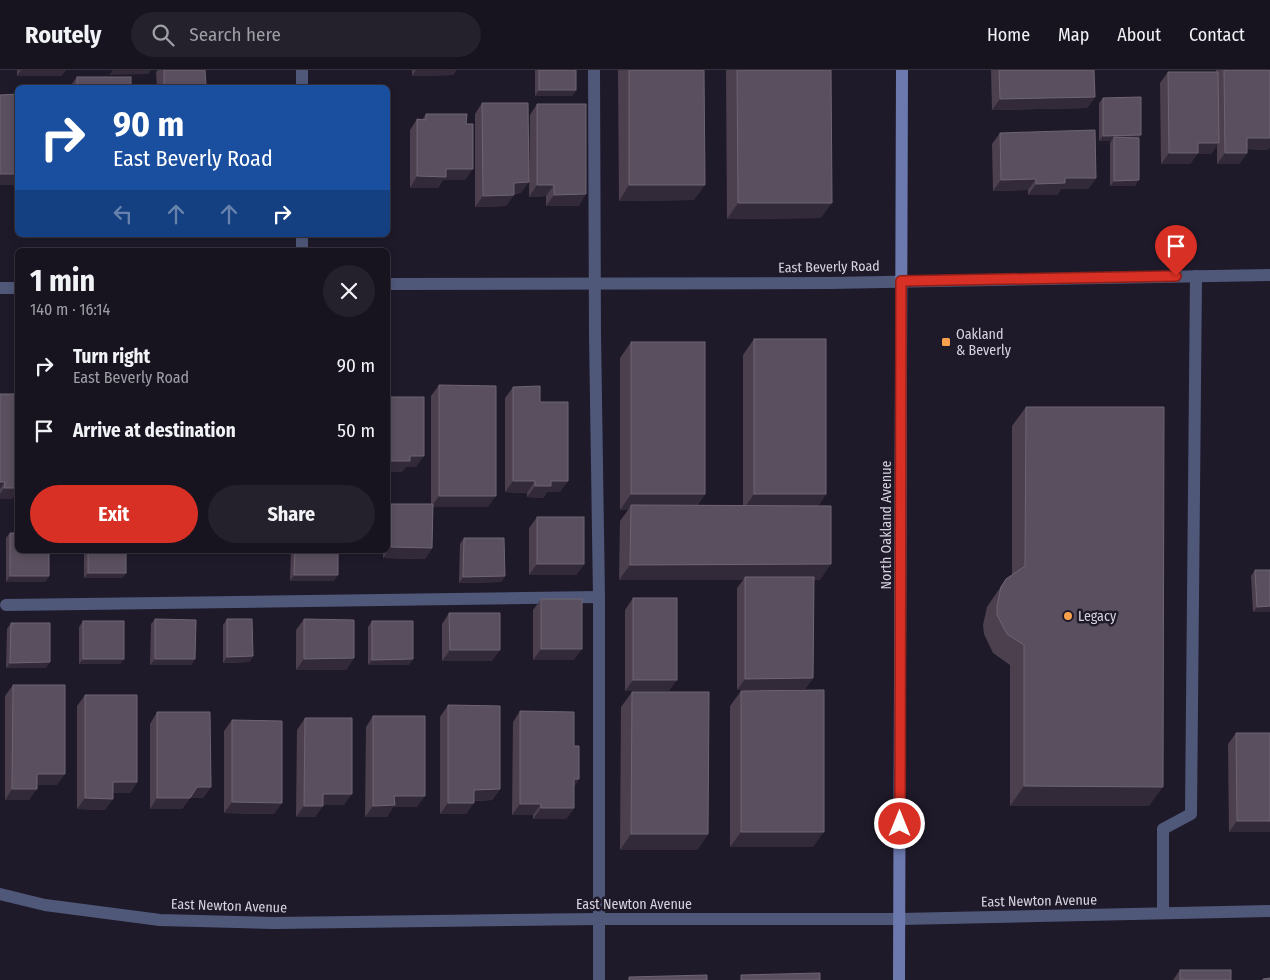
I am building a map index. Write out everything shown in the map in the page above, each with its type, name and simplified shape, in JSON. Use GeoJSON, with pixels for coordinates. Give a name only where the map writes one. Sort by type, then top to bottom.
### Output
{"type":"FeatureCollection","features":[{"type":"Feature","properties":{"kind":"main road","name":"North Oakland Avenue"},"geometry":{"type":"LineString","coordinates":[[899,980],[902,70]]}},
{"type":"Feature","properties":{"kind":"street"},"geometry":{"type":"LineString","coordinates":[[302,70],[302,85]]}},
{"type":"Feature","properties":{"kind":"street"},"geometry":{"type":"LineString","coordinates":[[594,70],[600,597],[599,980]]}},
{"type":"Feature","properties":{"kind":"street","name":"East Beverly Road"},"geometry":{"type":"LineString","coordinates":[[390,284],[830,283],[1270,275]]}},
{"type":"Feature","properties":{"kind":"street"},"geometry":{"type":"LineString","coordinates":[[1163,913],[1163,829],[1190,814],[1196,276]]}},
{"type":"Feature","properties":{"kind":"street"},"geometry":{"type":"LineString","coordinates":[[0,288],[15,288]]}},
{"type":"Feature","properties":{"kind":"street"},"geometry":{"type":"LineString","coordinates":[[6,605],[600,597]]}},
{"type":"Feature","properties":{"kind":"street","name":"East Newton Avenue"},"geometry":{"type":"LineString","coordinates":[[0,894],[46,904],[160,920],[274,924],[599,919],[900,919],[1270,911]]}},
{"type":"Feature","properties":{"kind":"building"},"geometry":{"type":"Polygon","coordinates":[[[164,70],[205,70],[206,85],[164,85],[164,70]]]}},
{"type":"Feature","properties":{"kind":"building"},"geometry":{"type":"Polygon","coordinates":[[[539,70],[576,70],[576,90],[539,90],[539,70]]]}},
{"type":"Feature","properties":{"kind":"building"},"geometry":{"type":"Polygon","coordinates":[[[629,70],[704,70],[705,185],[629,185],[629,70]]]}},
{"type":"Feature","properties":{"kind":"building"},"geometry":{"type":"Polygon","coordinates":[[[737,70],[831,70],[832,203],[738,203],[737,70]]]}},
{"type":"Feature","properties":{"kind":"building"},"geometry":{"type":"Polygon","coordinates":[[[999,70],[1094,70],[1095,97],[1000,99],[999,70]]]}},
{"type":"Feature","properties":{"kind":"building"},"geometry":{"type":"Polygon","coordinates":[[[1224,70],[1270,70],[1270,138],[1247,138],[1247,153],[1225,153],[1224,70]]]}},
{"type":"Feature","properties":{"kind":"building"},"geometry":{"type":"Polygon","coordinates":[[[1168,72],[1218,72],[1219,143],[1198,143],[1198,153],[1169,153],[1168,72]]]}},
{"type":"Feature","properties":{"kind":"building"},"geometry":{"type":"Polygon","coordinates":[[[77,77],[131,77],[131,85],[77,85],[77,77]]]}},
{"type":"Feature","properties":{"kind":"building"},"geometry":{"type":"Polygon","coordinates":[[[15,94],[15,174],[0,174],[0,95],[15,94]]]}},
{"type":"Feature","properties":{"kind":"building"},"geometry":{"type":"Polygon","coordinates":[[[1141,97],[1141,135],[1103,136],[1103,98],[1141,97]]]}},
{"type":"Feature","properties":{"kind":"building"},"geometry":{"type":"Polygon","coordinates":[[[482,103],[528,103],[529,182],[514,183],[514,195],[483,196],[482,103]]]}},
{"type":"Feature","properties":{"kind":"building"},"geometry":{"type":"Polygon","coordinates":[[[537,104],[586,104],[586,194],[554,195],[554,185],[537,185],[537,104]]]}},
{"type":"Feature","properties":{"kind":"building"},"geometry":{"type":"Polygon","coordinates":[[[426,114],[467,114],[466,124],[473,124],[473,169],[446,169],[446,177],[417,176],[417,119],[426,120],[426,114]]]}},
{"type":"Feature","properties":{"kind":"building"},"geometry":{"type":"Polygon","coordinates":[[[1095,130],[1096,178],[1065,178],[1065,183],[1036,184],[1036,179],[1001,180],[1000,133],[1095,130]]]}},
{"type":"Feature","properties":{"kind":"building"},"geometry":{"type":"Polygon","coordinates":[[[1114,137],[1139,138],[1139,180],[1114,181],[1114,137]]]}},
{"type":"Feature","properties":{"kind":"building"},"geometry":{"type":"Polygon","coordinates":[[[754,339],[826,339],[826,494],[754,494],[754,339]]]}},
{"type":"Feature","properties":{"kind":"building"},"geometry":{"type":"Polygon","coordinates":[[[631,342],[705,342],[705,494],[631,494],[631,342]]]}},
{"type":"Feature","properties":{"kind":"building"},"geometry":{"type":"Polygon","coordinates":[[[439,385],[496,386],[496,496],[439,496],[439,385]]]}},
{"type":"Feature","properties":{"kind":"building"},"geometry":{"type":"Polygon","coordinates":[[[540,386],[540,402],[568,402],[568,481],[551,481],[551,486],[535,486],[535,481],[513,481],[513,387],[540,386]]]}},
{"type":"Feature","properties":{"kind":"building"},"geometry":{"type":"Polygon","coordinates":[[[0,394],[15,394],[15,488],[4,488],[5,482],[0,482],[0,394]]]}},
{"type":"Feature","properties":{"kind":"building"},"geometry":{"type":"Polygon","coordinates":[[[390,397],[424,397],[424,456],[410,456],[410,461],[390,461],[390,397]]]}},
{"type":"Feature","properties":{"kind":"building","name":"Legacy"},"geometry":{"type":"Polygon","coordinates":[[[1026,407],[1164,407],[1163,787],[1024,786],[1024,645],[1007,634],[997,615],[997,606],[1001,587],[1006,579],[1025,566],[1026,407]]]}},
{"type":"Feature","properties":{"kind":"building"},"geometry":{"type":"Polygon","coordinates":[[[391,504],[433,504],[432,548],[391,547],[391,504]]]}},
{"type":"Feature","properties":{"kind":"building"},"geometry":{"type":"Polygon","coordinates":[[[631,505],[831,506],[831,564],[630,565],[631,505]]]}},
{"type":"Feature","properties":{"kind":"building"},"geometry":{"type":"Polygon","coordinates":[[[537,517],[584,517],[584,564],[537,564],[537,517]]]}},
{"type":"Feature","properties":{"kind":"building"},"geometry":{"type":"Polygon","coordinates":[[[10,533],[15,533],[15,553],[49,553],[49,576],[10,576],[10,533]]]}},
{"type":"Feature","properties":{"kind":"building"},"geometry":{"type":"Polygon","coordinates":[[[464,538],[504,538],[505,576],[463,577],[464,538]]]}},
{"type":"Feature","properties":{"kind":"building"},"geometry":{"type":"Polygon","coordinates":[[[88,553],[126,553],[126,573],[88,573],[88,553]]]}},
{"type":"Feature","properties":{"kind":"building"},"geometry":{"type":"Polygon","coordinates":[[[295,553],[338,553],[338,575],[294,575],[295,553]]]}},
{"type":"Feature","properties":{"kind":"building"},"geometry":{"type":"Polygon","coordinates":[[[1255,570],[1270,570],[1270,606],[1257,607],[1255,570]]]}},
{"type":"Feature","properties":{"kind":"building"},"geometry":{"type":"Polygon","coordinates":[[[745,577],[814,577],[813,678],[745,679],[745,577]]]}},
{"type":"Feature","properties":{"kind":"building"},"geometry":{"type":"Polygon","coordinates":[[[633,598],[677,598],[677,680],[633,680],[633,598]]]}},
{"type":"Feature","properties":{"kind":"building"},"geometry":{"type":"Polygon","coordinates":[[[541,599],[582,599],[582,649],[541,649],[541,599]]]}},
{"type":"Feature","properties":{"kind":"building"},"geometry":{"type":"Polygon","coordinates":[[[449,613],[500,613],[500,650],[450,650],[449,613]]]}},
{"type":"Feature","properties":{"kind":"building"},"geometry":{"type":"Polygon","coordinates":[[[155,619],[196,620],[195,659],[155,659],[155,619]]]}},
{"type":"Feature","properties":{"kind":"building"},"geometry":{"type":"Polygon","coordinates":[[[227,619],[252,619],[253,656],[227,657],[227,619]]]}},
{"type":"Feature","properties":{"kind":"building"},"geometry":{"type":"Polygon","coordinates":[[[304,619],[354,620],[354,658],[304,659],[304,619]]]}},
{"type":"Feature","properties":{"kind":"building"},"geometry":{"type":"Polygon","coordinates":[[[83,621],[124,621],[124,659],[83,659],[83,621]]]}},
{"type":"Feature","properties":{"kind":"building"},"geometry":{"type":"Polygon","coordinates":[[[372,621],[413,621],[413,659],[372,660],[372,621]]]}},
{"type":"Feature","properties":{"kind":"building"},"geometry":{"type":"Polygon","coordinates":[[[11,623],[50,623],[50,662],[10,663],[11,623]]]}},
{"type":"Feature","properties":{"kind":"building"},"geometry":{"type":"Polygon","coordinates":[[[13,685],[65,685],[65,774],[37,774],[37,789],[12,789],[13,685]]]}},
{"type":"Feature","properties":{"kind":"building"},"geometry":{"type":"Polygon","coordinates":[[[824,690],[824,832],[741,832],[741,691],[824,690]]]}},
{"type":"Feature","properties":{"kind":"building"},"geometry":{"type":"Polygon","coordinates":[[[632,692],[709,692],[708,834],[631,834],[632,692]]]}},
{"type":"Feature","properties":{"kind":"building"},"geometry":{"type":"Polygon","coordinates":[[[85,695],[137,695],[137,782],[113,782],[113,799],[85,798],[85,695]]]}},
{"type":"Feature","properties":{"kind":"building"},"geometry":{"type":"Polygon","coordinates":[[[448,705],[500,706],[500,789],[474,790],[474,803],[448,803],[448,705]]]}},
{"type":"Feature","properties":{"kind":"building"},"geometry":{"type":"Polygon","coordinates":[[[520,711],[574,712],[574,746],[579,746],[579,779],[574,779],[574,808],[541,808],[541,804],[520,804],[520,711]]]}},
{"type":"Feature","properties":{"kind":"building"},"geometry":{"type":"Polygon","coordinates":[[[157,712],[210,712],[211,787],[197,787],[190,798],[157,798],[157,712]]]}},
{"type":"Feature","properties":{"kind":"building"},"geometry":{"type":"Polygon","coordinates":[[[373,716],[425,716],[425,796],[394,796],[395,805],[373,806],[373,716]]]}},
{"type":"Feature","properties":{"kind":"building"},"geometry":{"type":"Polygon","coordinates":[[[305,718],[352,718],[352,794],[323,794],[323,806],[304,806],[305,718]]]}},
{"type":"Feature","properties":{"kind":"building"},"geometry":{"type":"Polygon","coordinates":[[[232,720],[282,721],[282,803],[232,802],[232,720]]]}},
{"type":"Feature","properties":{"kind":"building"},"geometry":{"type":"Polygon","coordinates":[[[1236,733],[1270,733],[1270,821],[1237,821],[1236,733]]]}},
{"type":"Feature","properties":{"kind":"building"},"geometry":{"type":"Polygon","coordinates":[[[1180,970],[1231,970],[1231,980],[1180,980],[1180,970]]]}},
{"type":"Feature","properties":{"kind":"building"},"geometry":{"type":"Polygon","coordinates":[[[820,973],[820,980],[741,980],[741,975],[820,973]]]}},
{"type":"Feature","properties":{"kind":"building"},"geometry":{"type":"Polygon","coordinates":[[[707,975],[707,980],[629,980],[629,977],[707,975]]]}},
{"type":"Feature","properties":{"kind":"place","name":"Oakland & Beverly"},"geometry":{"type":"Point","coordinates":[946,342]}},
{"type":"Feature","properties":{"kind":"place","name":"Legacy"},"geometry":{"type":"Point","coordinates":[1068,616]}},
{"type":"Feature","properties":{"kind":"route"},"geometry":{"type":"LineString","coordinates":[[900,824],[901,281],[1176,276]]}}]}
